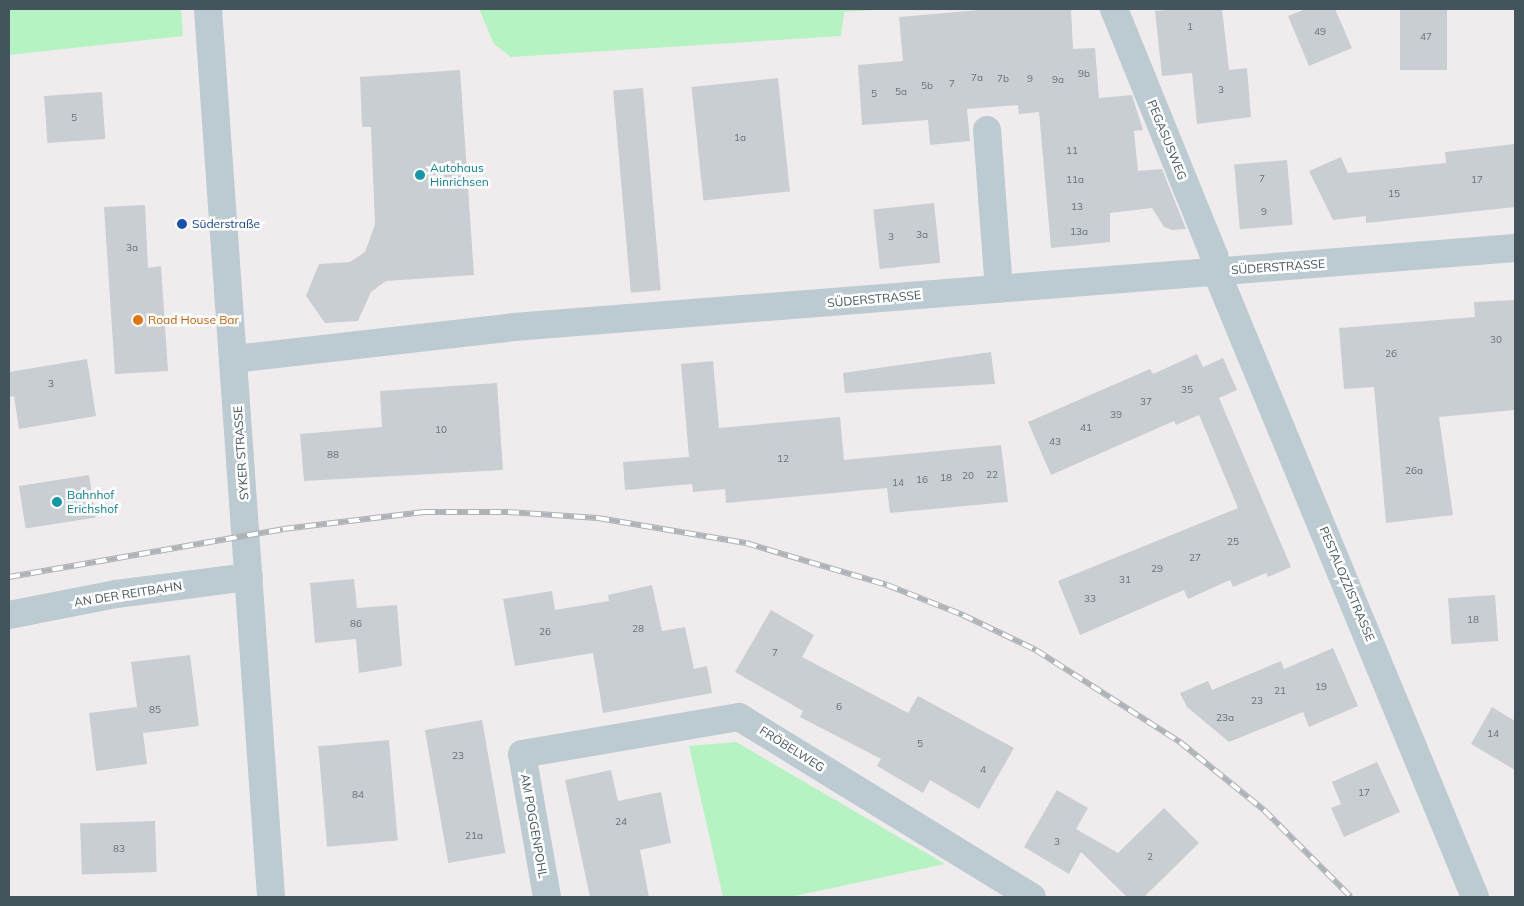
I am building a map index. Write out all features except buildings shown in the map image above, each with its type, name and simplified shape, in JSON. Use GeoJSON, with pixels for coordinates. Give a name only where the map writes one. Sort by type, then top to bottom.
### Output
{"type":"FeatureCollection","features":[{"type":"Feature","properties":{"kind":"street","name":"SYKER STRASSE"},"geometry":{"type":"LineString","coordinates":[[208,9],[272,897]]}},
{"type":"Feature","properties":{"kind":"street","name":"PEGASUSWEG"},"geometry":{"type":"LineString","coordinates":[[1114,9],[1214,255],[1216,271]]}},
{"type":"Feature","properties":{"kind":"street"},"geometry":{"type":"LineString","coordinates":[[988,130],[999,289]]}},
{"type":"Feature","properties":{"kind":"street","name":"SÜDERSTRASSE"},"geometry":{"type":"LineString","coordinates":[[234,360],[514,327],[1515,248]]}},
{"type":"Feature","properties":{"kind":"street","name":"PESTALOZZISTRASSE"},"geometry":{"type":"LineString","coordinates":[[1216,271],[1475,897]]}},
{"type":"Feature","properties":{"kind":"street","name":"AN DER REITBAHN"},"geometry":{"type":"LineString","coordinates":[[9,615],[116,594],[249,577]]}},
{"type":"Feature","properties":{"kind":"street","name":"FRÖBELWEG"},"geometry":{"type":"LineString","coordinates":[[522,754],[739,717],[1032,897]]}},
{"type":"Feature","properties":{"kind":"street","name":"AM POGGENPOHL"},"geometry":{"type":"LineString","coordinates":[[522,754],[547,897]]}},
{"type":"Feature","properties":{"kind":"green space"},"geometry":{"type":"Polygon","coordinates":[[[9,9],[181,9],[183,36],[9,55],[9,9]]]}},
{"type":"Feature","properties":{"kind":"green space"},"geometry":{"type":"Polygon","coordinates":[[[479,9],[888,9],[844,12],[841,36],[511,57],[494,44],[479,9]]]}},
{"type":"Feature","properties":{"kind":"green space"},"geometry":{"type":"Polygon","coordinates":[[[736,742],[945,864],[790,897],[723,897],[689,746],[736,742]]]}},
{"type":"Feature","properties":{"kind":"railway"},"geometry":{"type":"LineString","coordinates":[[9,577],[283,529],[424,512],[508,512],[598,518],[746,543],[887,585],[963,615],[1036,650],[1180,742],[1264,810],[1351,897]]}},
{"type":"Feature","properties":{"kind":"place","name":"Autohaus Hinrichsen"},"geometry":{"type":"Point","coordinates":[420,175]}},
{"type":"Feature","properties":{"kind":"place","name":"Süderstraße"},"geometry":{"type":"Point","coordinates":[182,224]}},
{"type":"Feature","properties":{"kind":"place","name":"Road House Bar"},"geometry":{"type":"Point","coordinates":[138,320]}},
{"type":"Feature","properties":{"kind":"place","name":"Bahnhof Erichshof"},"geometry":{"type":"Point","coordinates":[57,502]}}]}
